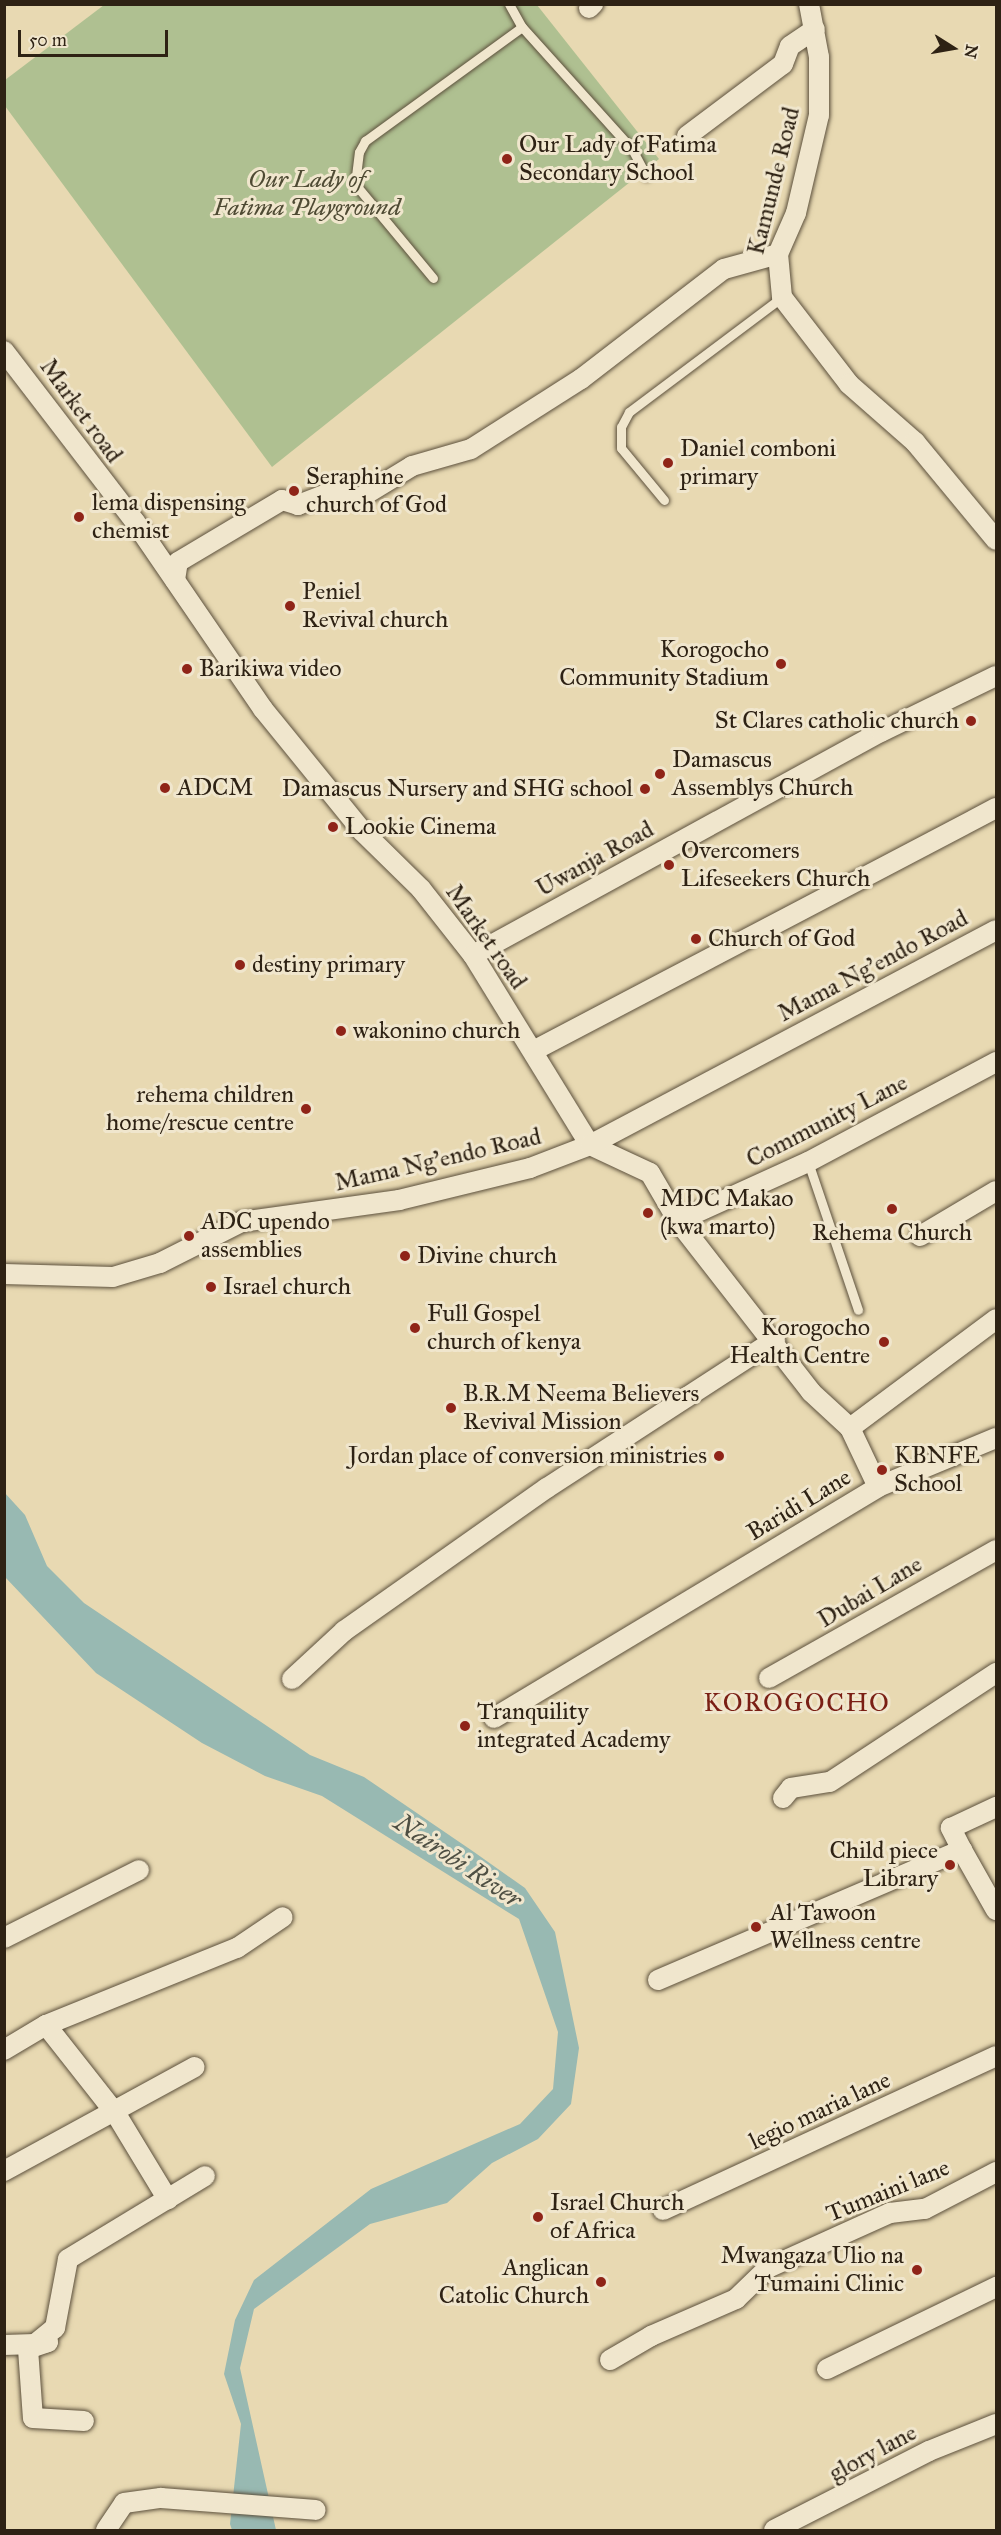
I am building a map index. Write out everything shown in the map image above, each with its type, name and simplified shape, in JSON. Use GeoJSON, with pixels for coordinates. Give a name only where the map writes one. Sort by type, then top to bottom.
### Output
{"type":"FeatureCollection","features":[{"type":"Feature","properties":{"kind":"street","name":"Kamunde Road"},"geometry":{"type":"LineString","coordinates":[[782,297],[778,254],[796,213],[819,115],[815,29],[809,4]]}},
{"type":"Feature","properties":{"kind":"street"},"geometry":{"type":"LineString","coordinates":[[687,136],[783,64],[790,46],[815,29]]}},
{"type":"Feature","properties":{"kind":"street"},"geometry":{"type":"LineString","coordinates":[[175,580],[178,562],[282,500],[298,506],[330,493],[358,499],[412,466],[471,449],[581,379],[724,269],[778,254]]}},
{"type":"Feature","properties":{"kind":"street"},"geometry":{"type":"LineString","coordinates":[[782,297],[849,384],[915,442],[996,540]]}},
{"type":"Feature","properties":{"kind":"street","name":"Market road"},"geometry":{"type":"LineString","coordinates":[[4,351],[175,580],[263,709],[362,831],[421,889],[473,955],[590,1145]]}},
{"type":"Feature","properties":{"kind":"street","name":"Uwanja Road"},"geometry":{"type":"LineString","coordinates":[[473,955],[861,743],[996,676]]}},
{"type":"Feature","properties":{"kind":"street"},"geometry":{"type":"LineString","coordinates":[[532,1051],[996,808]]}},
{"type":"Feature","properties":{"kind":"street","name":"Mama Ng'endo Road"},"geometry":{"type":"LineString","coordinates":[[4,1274],[29,1277],[132,1273],[241,1222],[399,1200],[530,1168],[590,1145],[996,930]]}},
{"type":"Feature","properties":{"kind":"street","name":"Community Lane"},"geometry":{"type":"LineString","coordinates":[[678,1221],[808,1162],[996,1062]]}},
{"type":"Feature","properties":{"kind":"street"},"geometry":{"type":"LineString","coordinates":[[590,1145],[650,1173],[678,1221],[775,1340],[811,1392],[850,1428],[878,1487]]}},
{"type":"Feature","properties":{"kind":"street"},"geometry":{"type":"LineString","coordinates":[[920,1236],[996,1191]]}},
{"type":"Feature","properties":{"kind":"street"},"geometry":{"type":"LineString","coordinates":[[850,1428],[996,1318]]}},
{"type":"Feature","properties":{"kind":"street"},"geometry":{"type":"LineString","coordinates":[[292,1679],[344,1631],[547,1488],[775,1340]]}},
{"type":"Feature","properties":{"kind":"street","name":"Baridi Lane"},"geometry":{"type":"LineString","coordinates":[[494,1718],[878,1487],[996,1437]]}},
{"type":"Feature","properties":{"kind":"street","name":"Dubai Lane"},"geometry":{"type":"LineString","coordinates":[[769,1678],[996,1550]]}},
{"type":"Feature","properties":{"kind":"street"},"geometry":{"type":"LineString","coordinates":[[783,1798],[791,1788],[830,1782],[996,1673]]}},
{"type":"Feature","properties":{"kind":"street"},"geometry":{"type":"LineString","coordinates":[[996,1807],[951,1827],[996,1910]]}},
{"type":"Feature","properties":{"kind":"street"},"geometry":{"type":"LineString","coordinates":[[658,1980],[962,1851]]}},
{"type":"Feature","properties":{"kind":"street"},"geometry":{"type":"LineString","coordinates":[[4,1938],[139,1870]]}},
{"type":"Feature","properties":{"kind":"street"},"geometry":{"type":"LineString","coordinates":[[4,2050],[46,2025],[237,1948],[283,1917]]}},
{"type":"Feature","properties":{"kind":"street"},"geometry":{"type":"LineString","coordinates":[[46,2025],[116,2114],[168,2200]]}},
{"type":"Feature","properties":{"kind":"street","name":"legio maria lane"},"geometry":{"type":"LineString","coordinates":[[663,2210],[996,2056]]}},
{"type":"Feature","properties":{"kind":"street"},"geometry":{"type":"LineString","coordinates":[[4,2171],[116,2114],[195,2067]]}},
{"type":"Feature","properties":{"kind":"street","name":"Tumaini lane"},"geometry":{"type":"LineString","coordinates":[[610,2361],[651,2336],[736,2299],[768,2268],[890,2213],[926,2209],[996,2172]]}},
{"type":"Feature","properties":{"kind":"street"},"geometry":{"type":"LineString","coordinates":[[4,2344],[31,2346],[55,2328],[68,2259],[205,2176]]}},
{"type":"Feature","properties":{"kind":"street"},"geometry":{"type":"LineString","coordinates":[[827,2369],[996,2287]]}},
{"type":"Feature","properties":{"kind":"street"},"geometry":{"type":"LineString","coordinates":[[31,2346],[33,2418],[84,2421]]}},
{"type":"Feature","properties":{"kind":"street","name":"glory lane"},"geometry":{"type":"LineString","coordinates":[[774,2530],[929,2451],[996,2424]]}},
{"type":"Feature","properties":{"kind":"street"},"geometry":{"type":"LineString","coordinates":[[105,2530],[124,2502],[161,2498],[316,2510]]}},
{"type":"Feature","properties":{"kind":"lane"},"geometry":{"type":"LineString","coordinates":[[509,4],[522,27],[618,132],[646,175]]}},
{"type":"Feature","properties":{"kind":"lane"},"geometry":{"type":"LineString","coordinates":[[433,278],[355,184],[359,152],[365,141],[522,27]]}},
{"type":"Feature","properties":{"kind":"lane"},"geometry":{"type":"LineString","coordinates":[[664,500],[621,448],[621,427],[629,412],[782,297]]}},
{"type":"Feature","properties":{"kind":"lane"},"geometry":{"type":"LineString","coordinates":[[808,1162],[858,1310]]}},
{"type":"Feature","properties":{"kind":"green space","name":"Our Lady of Fatima Playground"},"geometry":{"type":"Polygon","coordinates":[[[104,5],[537,5],[659,159],[272,467],[5,106],[5,80],[104,5]]]}},
{"type":"Feature","properties":{"kind":"water","name":"Nairobi River"},"geometry":{"type":"Polygon","coordinates":[[[4,1492],[25,1515],[47,1566],[84,1603],[310,1755],[364,1777],[474,1852],[525,1888],[555,1932],[579,2048],[571,2104],[538,2139],[492,2163],[447,2203],[370,2224],[254,2309],[240,2368],[276,2530],[232,2530],[230,2524],[241,2424],[224,2374],[235,2320],[254,2280],[371,2189],[520,2124],[553,2089],[558,2032],[519,1919],[322,1796],[265,1776],[202,1743],[96,1673],[5,1577],[4,1492]]]}},
{"type":"Feature","properties":{"kind":"place","name":"Our Lady of Fatima Secondary School"},"geometry":{"type":"Point","coordinates":[507,159]}},
{"type":"Feature","properties":{"kind":"place","name":"Daniel comboni primary"},"geometry":{"type":"Point","coordinates":[668,463]}},
{"type":"Feature","properties":{"kind":"place","name":"Seraphine church of God"},"geometry":{"type":"Point","coordinates":[294,491]}},
{"type":"Feature","properties":{"kind":"place","name":"lema dispensing chemist"},"geometry":{"type":"Point","coordinates":[79,517]}},
{"type":"Feature","properties":{"kind":"place","name":"Peniel Revival church"},"geometry":{"type":"Point","coordinates":[290,606]}},
{"type":"Feature","properties":{"kind":"place","name":"Korogocho Community Stadium"},"geometry":{"type":"Point","coordinates":[781,664]}},
{"type":"Feature","properties":{"kind":"place","name":"Barikiwa video"},"geometry":{"type":"Point","coordinates":[187,669]}},
{"type":"Feature","properties":{"kind":"place","name":"St Clares catholic church"},"geometry":{"type":"Point","coordinates":[971,721]}},
{"type":"Feature","properties":{"kind":"place","name":"Damascus Assemblys Church"},"geometry":{"type":"Point","coordinates":[660,774]}},
{"type":"Feature","properties":{"kind":"place","name":"ADCM"},"geometry":{"type":"Point","coordinates":[165,788]}},
{"type":"Feature","properties":{"kind":"place","name":"Damascus Nursery and SHG school"},"geometry":{"type":"Point","coordinates":[645,789]}},
{"type":"Feature","properties":{"kind":"place","name":"Lookie Cinema"},"geometry":{"type":"Point","coordinates":[333,827]}},
{"type":"Feature","properties":{"kind":"place","name":"Overcomers Lifeseekers Church"},"geometry":{"type":"Point","coordinates":[669,865]}},
{"type":"Feature","properties":{"kind":"place","name":"Church of God"},"geometry":{"type":"Point","coordinates":[696,939]}},
{"type":"Feature","properties":{"kind":"place","name":"destiny primary"},"geometry":{"type":"Point","coordinates":[240,965]}},
{"type":"Feature","properties":{"kind":"place","name":"wakonino church"},"geometry":{"type":"Point","coordinates":[341,1031]}},
{"type":"Feature","properties":{"kind":"place","name":"rehema children home/rescue centre"},"geometry":{"type":"Point","coordinates":[306,1109]}},
{"type":"Feature","properties":{"kind":"place","name":"Rehema Church"},"geometry":{"type":"Point","coordinates":[892,1209]}},
{"type":"Feature","properties":{"kind":"place","name":"MDC Makao (kwa marto)"},"geometry":{"type":"Point","coordinates":[648,1213]}},
{"type":"Feature","properties":{"kind":"place","name":"ADC upendo assemblies"},"geometry":{"type":"Point","coordinates":[189,1236]}},
{"type":"Feature","properties":{"kind":"place","name":"Divine church"},"geometry":{"type":"Point","coordinates":[405,1256]}},
{"type":"Feature","properties":{"kind":"place","name":"Israel church"},"geometry":{"type":"Point","coordinates":[211,1287]}},
{"type":"Feature","properties":{"kind":"place","name":"Full Gospel church of kenya"},"geometry":{"type":"Point","coordinates":[415,1328]}},
{"type":"Feature","properties":{"kind":"place","name":"Korogocho Health Centre"},"geometry":{"type":"Point","coordinates":[884,1342]}},
{"type":"Feature","properties":{"kind":"place","name":"B.R.M Neema Believers Revival Mission"},"geometry":{"type":"Point","coordinates":[451,1408]}},
{"type":"Feature","properties":{"kind":"place","name":"Jordan place of conversion ministries"},"geometry":{"type":"Point","coordinates":[719,1456]}},
{"type":"Feature","properties":{"kind":"place","name":"KBNFE School"},"geometry":{"type":"Point","coordinates":[882,1470]}},
{"type":"Feature","properties":{"kind":"place","name":"Tranquility integrated Academy"},"geometry":{"type":"Point","coordinates":[465,1726]}},
{"type":"Feature","properties":{"kind":"place","name":"Child piece Library"},"geometry":{"type":"Point","coordinates":[950,1865]}},
{"type":"Feature","properties":{"kind":"place","name":"Al Tawoon Wellness centre"},"geometry":{"type":"Point","coordinates":[756,1927]}},
{"type":"Feature","properties":{"kind":"place","name":"Israel Church of Africa"},"geometry":{"type":"Point","coordinates":[538,2217]}},
{"type":"Feature","properties":{"kind":"place","name":"Mwangaza Ulio na Tumaini Clinic"},"geometry":{"type":"Point","coordinates":[917,2270]}},
{"type":"Feature","properties":{"kind":"place","name":"Anglican Catolic Church"},"geometry":{"type":"Point","coordinates":[601,2282]}},
{"type":"Feature","properties":{"kind":"district","name":"KOROGOCHO"},"geometry":{"type":"Point","coordinates":[797,1703]}}]}
